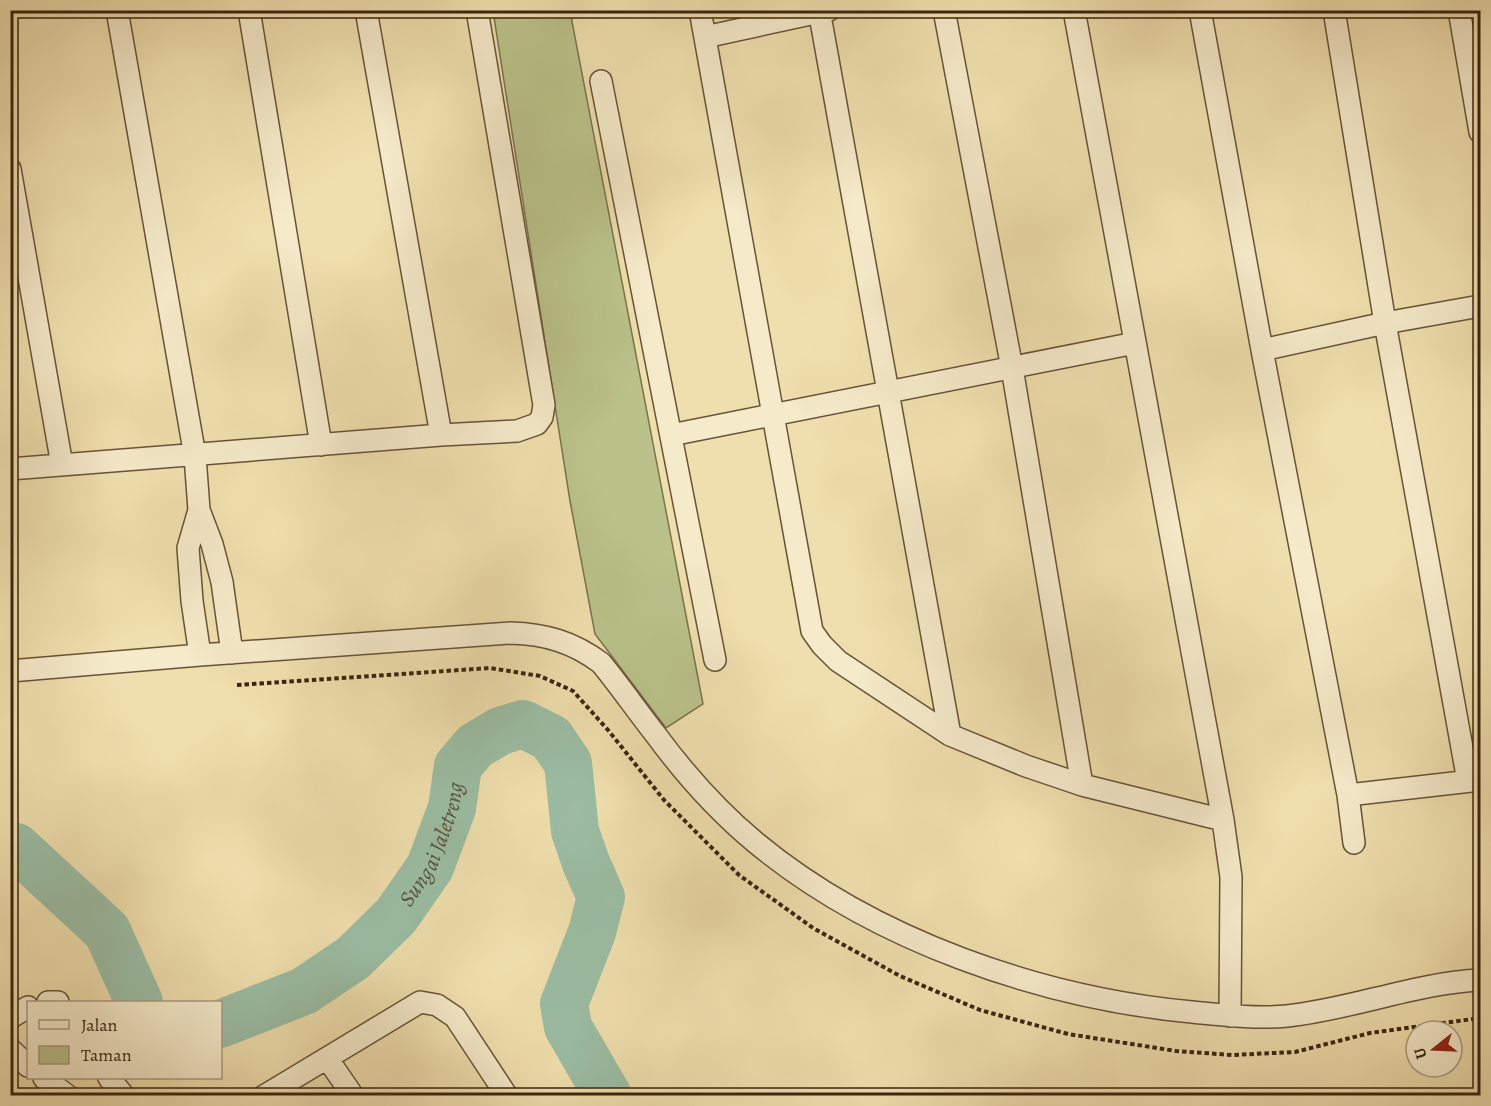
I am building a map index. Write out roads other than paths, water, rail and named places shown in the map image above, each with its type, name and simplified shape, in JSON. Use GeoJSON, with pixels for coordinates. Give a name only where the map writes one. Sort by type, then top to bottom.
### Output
{"type":"FeatureCollection","features":[{"type":"Feature","properties":{"kind":"street"},"geometry":{"type":"LineString","coordinates":[[117,10],[195,456],[200,510],[222,582],[232,653]]}},
{"type":"Feature","properties":{"kind":"street"},"geometry":{"type":"LineString","coordinates":[[249,10],[321,445]]}},
{"type":"Feature","properties":{"kind":"street"},"geometry":{"type":"LineString","coordinates":[[366,10],[441,435]]}},
{"type":"Feature","properties":{"kind":"street"},"geometry":{"type":"LineString","coordinates":[[10,469],[524,430],[537,424],[542,417],[544,405],[477,10]]}},
{"type":"Feature","properties":{"kind":"street"},"geometry":{"type":"LineString","coordinates":[[700,10],[812,631],[838,661],[950,735],[1026,766],[1082,785],[1223,820]]}},
{"type":"Feature","properties":{"kind":"street"},"geometry":{"type":"LineString","coordinates":[[944,10],[1012,368],[1082,785]]}},
{"type":"Feature","properties":{"kind":"street"},"geometry":{"type":"LineString","coordinates":[[1074,10],[1223,820],[1231,876],[1230,1016]]}},
{"type":"Feature","properties":{"kind":"street"},"geometry":{"type":"LineString","coordinates":[[1200,10],[1262,350],[1348,795],[1354,843]]}},
{"type":"Feature","properties":{"kind":"street"},"geometry":{"type":"LineString","coordinates":[[1334,10],[1385,323],[1474,781],[1348,795]]}},
{"type":"Feature","properties":{"kind":"street"},"geometry":{"type":"LineString","coordinates":[[1459,10],[1480,132]]}},
{"type":"Feature","properties":{"kind":"street"},"geometry":{"type":"LineString","coordinates":[[705,37],[822,11],[950,735]]}},
{"type":"Feature","properties":{"kind":"street"},"geometry":{"type":"LineString","coordinates":[[601,81],[715,660]]}},
{"type":"Feature","properties":{"kind":"street"},"geometry":{"type":"LineString","coordinates":[[10,169],[62,465]]}},
{"type":"Feature","properties":{"kind":"street"},"geometry":{"type":"LineString","coordinates":[[1262,350],[1385,323],[1480,306]]}},
{"type":"Feature","properties":{"kind":"street"},"geometry":{"type":"LineString","coordinates":[[670,435],[1135,344]]}},
{"type":"Feature","properties":{"kind":"street"},"geometry":{"type":"LineString","coordinates":[[200,510],[188,549],[192,601],[200,655]]}},
{"type":"Feature","properties":{"kind":"street"},"geometry":{"type":"LineString","coordinates":[[10,671],[200,655],[512,633],[534,634],[557,639],[586,652],[601,663],[694,782],[754,841],[800,876],[841,902],[901,934],[1031,982],[1098,999],[1133,1005],[1230,1016],[1286,1016],[1350,1006],[1452,981],[1480,980]]}},
{"type":"Feature","properties":{"kind":"street"},"geometry":{"type":"LineString","coordinates":[[264,1095],[420,1002],[437,1005],[455,1017],[507,1095]]}},
{"type":"Feature","properties":{"kind":"street"},"geometry":{"type":"LineString","coordinates":[[10,1018],[27,1007]]}},
{"type":"Feature","properties":{"kind":"street"},"geometry":{"type":"LineString","coordinates":[[10,1049],[27,1065]]}},
{"type":"Feature","properties":{"kind":"street"},"geometry":{"type":"LineString","coordinates":[[327,1058],[353,1095]]}},
{"type":"Feature","properties":{"kind":"street"},"geometry":{"type":"LineString","coordinates":[[47,1079],[68,1095]]}},
{"type":"Feature","properties":{"kind":"street"},"geometry":{"type":"LineString","coordinates":[[111,1079],[124,1095]]}},
{"type":"Feature","properties":{"kind":"waterway","name":"Sungai Jaletreng"},"geometry":{"type":"LineString","coordinates":[[222,1023],[304,991],[353,958],[396,916],[430,867],[452,808],[458,766],[475,746],[500,731],[523,724],[551,738],[568,763],[575,831],[601,897],[592,932],[564,1004],[568,1027],[608,1096]]}},
{"type":"Feature","properties":{"kind":"waterway","name":"Sungai Jaletreng"},"geometry":{"type":"LineString","coordinates":[[10,846],[16,847],[107,931],[139,1001]]}}]}
